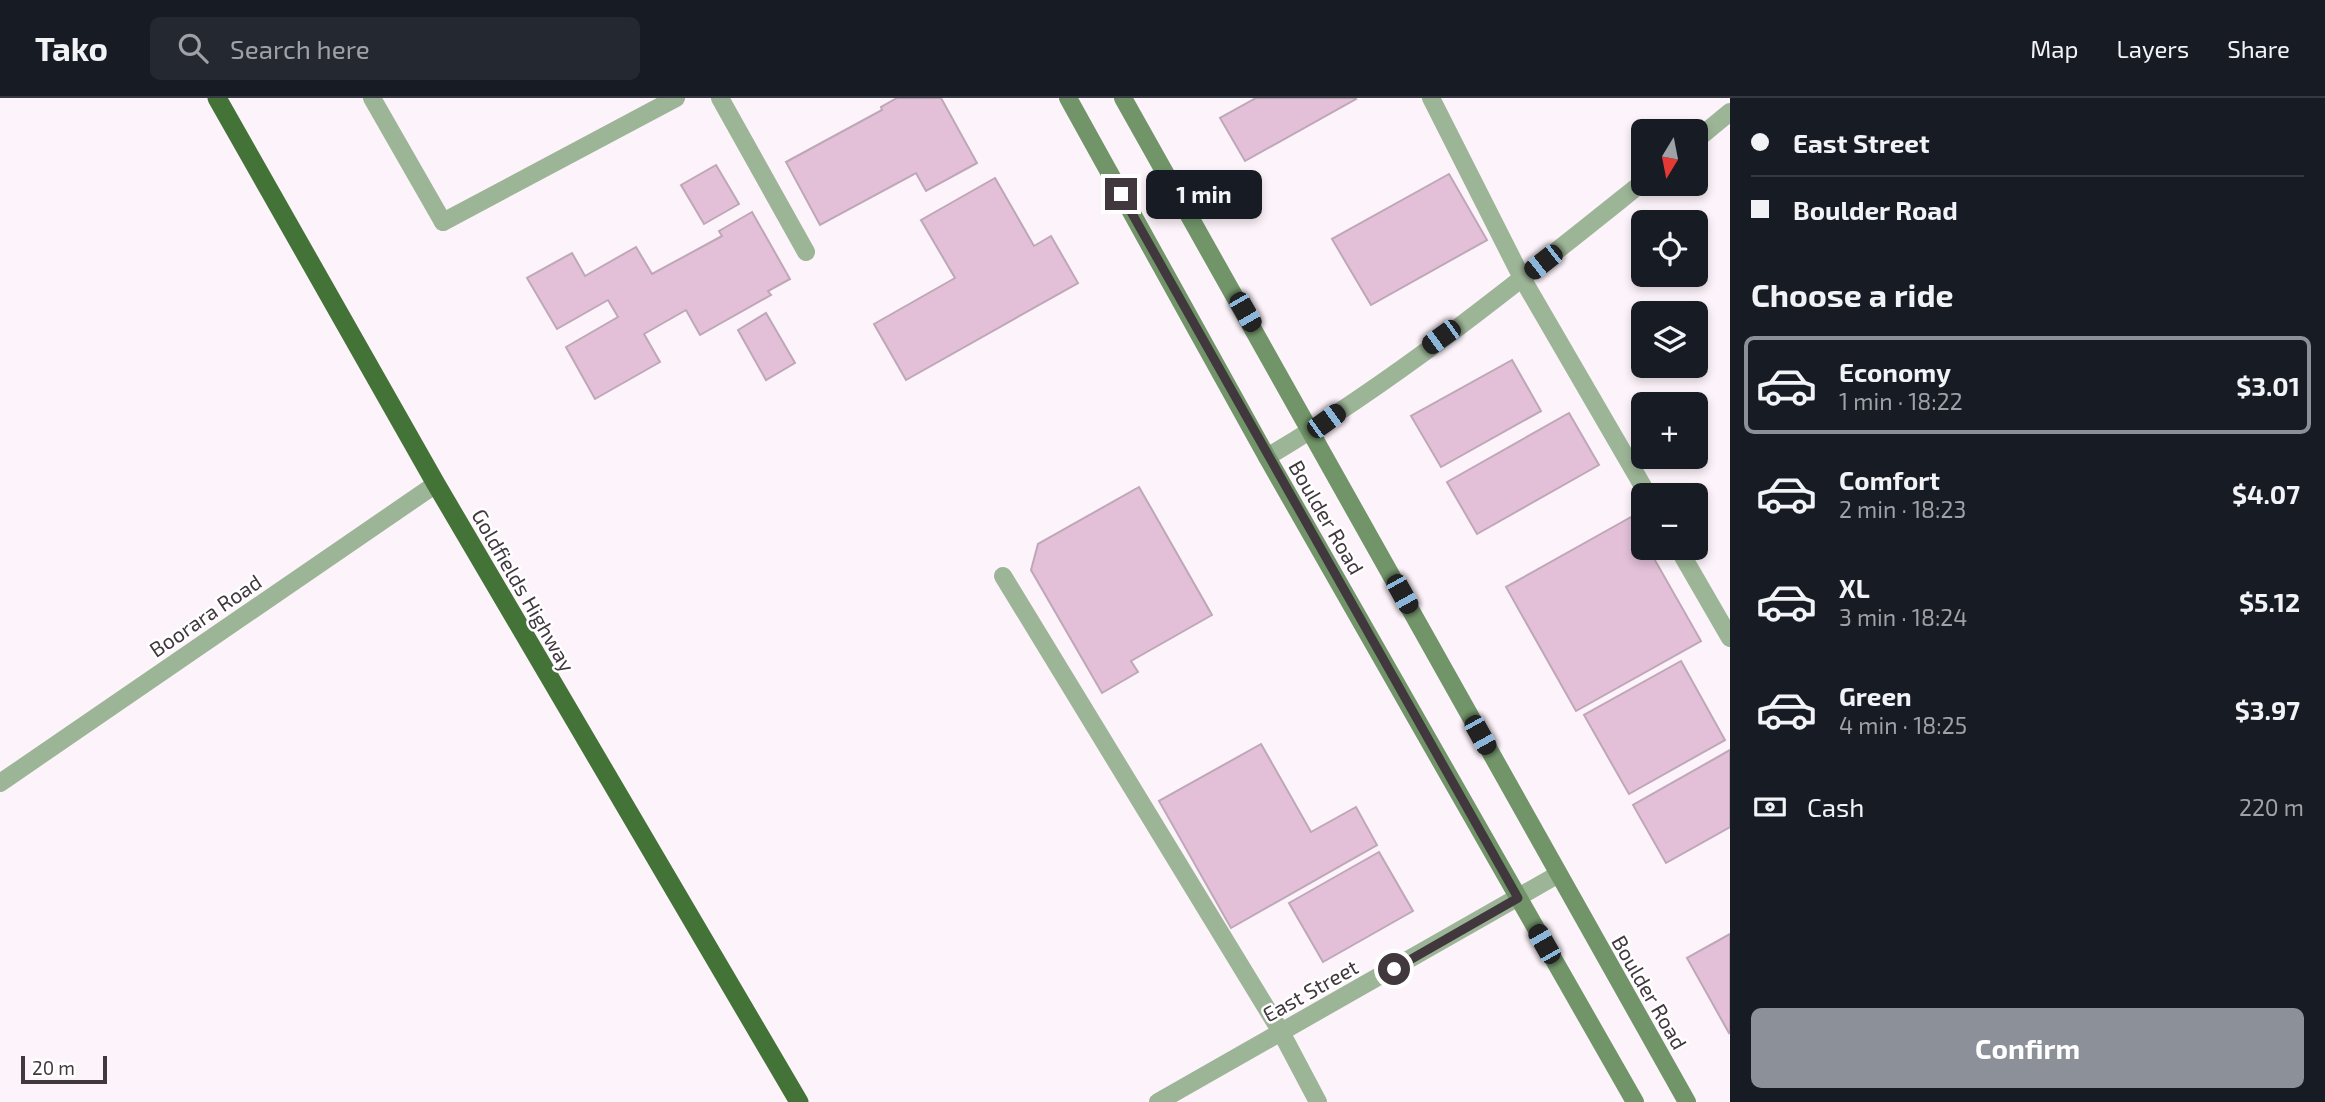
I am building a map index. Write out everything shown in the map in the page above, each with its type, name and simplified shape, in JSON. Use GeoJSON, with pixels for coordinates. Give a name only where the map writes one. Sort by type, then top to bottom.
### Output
{"type":"FeatureCollection","features":[{"type":"Feature","properties":{"kind":"highway","name":"Goldfields Highway"},"geometry":{"type":"LineString","coordinates":[[217,98],[436,484],[799,1102]]}},
{"type":"Feature","properties":{"kind":"main road","name":"Boulder Road"},"geometry":{"type":"LineString","coordinates":[[1068,98],[1267,457],[1635,1102]]}},
{"type":"Feature","properties":{"kind":"main road","name":"Boulder Road"},"geometry":{"type":"LineString","coordinates":[[1123,98],[1312,430],[1557,875],[1687,1102]]}},
{"type":"Feature","properties":{"kind":"street"},"geometry":{"type":"LineString","coordinates":[[372,98],[443,222],[676,98]]}},
{"type":"Feature","properties":{"kind":"street"},"geometry":{"type":"LineString","coordinates":[[720,98],[806,252]]}},
{"type":"Feature","properties":{"kind":"street"},"geometry":{"type":"LineString","coordinates":[[1432,98],[1522,278],[1641,483]]}},
{"type":"Feature","properties":{"kind":"street"},"geometry":{"type":"LineString","coordinates":[[1708,130],[1730,112]]}},
{"type":"Feature","properties":{"kind":"street"},"geometry":{"type":"LineString","coordinates":[[1267,457],[1312,430],[1522,278],[1631,192]]}},
{"type":"Feature","properties":{"kind":"street","name":"Boorara Road"},"geometry":{"type":"LineString","coordinates":[[0,783],[436,484]]}},
{"type":"Feature","properties":{"kind":"street"},"geometry":{"type":"LineString","coordinates":[[1685,560],[1730,638]]}},
{"type":"Feature","properties":{"kind":"street"},"geometry":{"type":"LineString","coordinates":[[1003,576],[1281,1032],[1318,1102]]}},
{"type":"Feature","properties":{"kind":"street","name":"East Street"},"geometry":{"type":"LineString","coordinates":[[1158,1102],[1557,875]]}},
{"type":"Feature","properties":{"kind":"building"},"geometry":{"type":"Polygon","coordinates":[[[897,98],[941,98],[977,163],[926,191],[916,173],[820,225],[786,162],[882,110],[881,107],[897,98]]]}},
{"type":"Feature","properties":{"kind":"building"},"geometry":{"type":"Polygon","coordinates":[[[1256,98],[1356,99],[1245,161],[1220,118],[1256,98]]]}},
{"type":"Feature","properties":{"kind":"building"},"geometry":{"type":"Polygon","coordinates":[[[716,165],[739,204],[704,224],[681,185],[716,165]]]}},
{"type":"Feature","properties":{"kind":"building"},"geometry":{"type":"Polygon","coordinates":[[[1449,174],[1487,240],[1371,305],[1332,239],[1449,174]]]}},
{"type":"Feature","properties":{"kind":"building"},"geometry":{"type":"Polygon","coordinates":[[[995,178],[1034,246],[1051,236],[1078,283],[906,380],[874,324],[955,278],[921,220],[995,178]]]}},
{"type":"Feature","properties":{"kind":"building"},"geometry":{"type":"Polygon","coordinates":[[[752,212],[790,279],[768,291],[771,295],[700,335],[686,310],[644,334],[660,362],[595,399],[566,347],[618,317],[608,300],[557,329],[527,278],[572,253],[585,276],[636,247],[652,274],[722,236],[719,231],[752,212]]]}},
{"type":"Feature","properties":{"kind":"building"},"geometry":{"type":"Polygon","coordinates":[[[766,313],[795,363],[766,380],[738,330],[766,313]]]}},
{"type":"Feature","properties":{"kind":"building"},"geometry":{"type":"Polygon","coordinates":[[[1512,360],[1541,411],[1441,467],[1411,416],[1512,360]]]}},
{"type":"Feature","properties":{"kind":"building"},"geometry":{"type":"Polygon","coordinates":[[[1569,413],[1599,465],[1477,534],[1447,482],[1569,413]]]}},
{"type":"Feature","properties":{"kind":"building"},"geometry":{"type":"Polygon","coordinates":[[[1139,487],[1212,615],[1131,661],[1138,672],[1102,693],[1031,570],[1038,544],[1139,487]]]}},
{"type":"Feature","properties":{"kind":"building"},"geometry":{"type":"Polygon","coordinates":[[[1631,517],[1631,560],[1655,560],[1701,641],[1576,711],[1506,587],[1631,517]]]}},
{"type":"Feature","properties":{"kind":"building"},"geometry":{"type":"Polygon","coordinates":[[[1681,661],[1725,740],[1629,794],[1584,715],[1681,661]]]}},
{"type":"Feature","properties":{"kind":"building"},"geometry":{"type":"Polygon","coordinates":[[[1261,744],[1311,832],[1356,807],[1377,845],[1231,928],[1159,801],[1261,744]]]}},
{"type":"Feature","properties":{"kind":"building"},"geometry":{"type":"Polygon","coordinates":[[[1730,750],[1730,827],[1666,863],[1633,805],[1730,750]]]}},
{"type":"Feature","properties":{"kind":"building"},"geometry":{"type":"Polygon","coordinates":[[[1379,852],[1413,911],[1323,962],[1289,903],[1379,852]]]}},
{"type":"Feature","properties":{"kind":"building"},"geometry":{"type":"Polygon","coordinates":[[[1730,934],[1730,1032],[1729,1033],[1687,958],[1730,934]]]}},
{"type":"Feature","properties":{"kind":"route"},"geometry":{"type":"LineString","coordinates":[[1121,194],[1518,898],[1394,969]]}}]}
